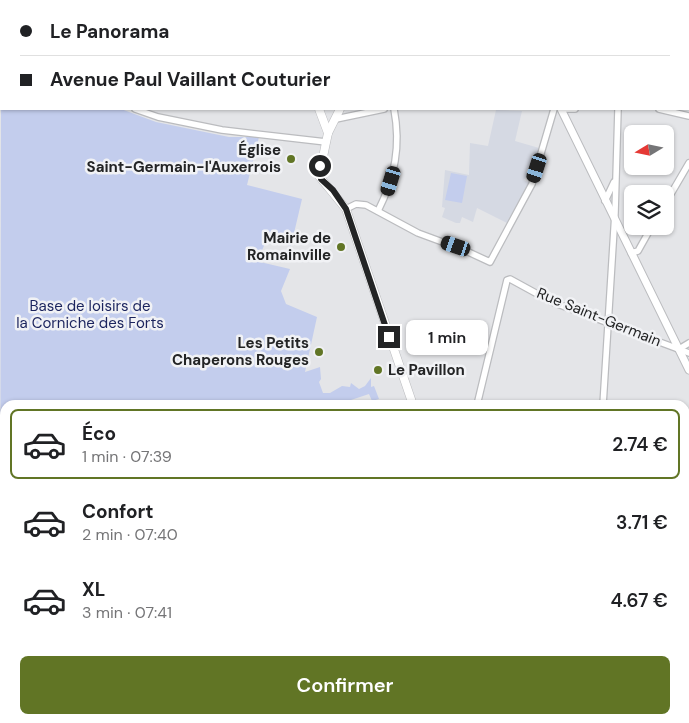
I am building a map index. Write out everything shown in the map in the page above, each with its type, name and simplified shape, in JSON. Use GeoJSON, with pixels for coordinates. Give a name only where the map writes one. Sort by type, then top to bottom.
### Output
{"type":"FeatureCollection","features":[{"type":"Feature","properties":{"kind":"main road"},"geometry":{"type":"LineString","coordinates":[[319,110],[328,133]]}},
{"type":"Feature","properties":{"kind":"main road"},"geometry":{"type":"LineString","coordinates":[[340,110],[328,133],[319,171],[321,179],[333,190],[346,209],[411,400]]}},
{"type":"Feature","properties":{"kind":"street"},"geometry":{"type":"LineString","coordinates":[[138,110],[158,117],[222,130],[326,142]]}},
{"type":"Feature","properties":{"kind":"street"},"geometry":{"type":"LineString","coordinates":[[336,119],[379,110]]}},
{"type":"Feature","properties":{"kind":"street"},"geometry":{"type":"LineString","coordinates":[[378,211],[388,191],[396,162],[398,129],[394,110]]}},
{"type":"Feature","properties":{"kind":"street"},"geometry":{"type":"LineString","coordinates":[[346,209],[361,203],[418,233],[490,262],[532,184],[554,110]]}},
{"type":"Feature","properties":{"kind":"street"},"geometry":{"type":"LineString","coordinates":[[562,110],[614,220],[689,370]]}},
{"type":"Feature","properties":{"kind":"street"},"geometry":{"type":"LineString","coordinates":[[603,400],[614,220],[618,110]]}},
{"type":"Feature","properties":{"kind":"street"},"geometry":{"type":"LineString","coordinates":[[663,110],[689,116]]}},
{"type":"Feature","properties":{"kind":"street"},"geometry":{"type":"LineString","coordinates":[[674,189],[689,163]]}},
{"type":"Feature","properties":{"kind":"street"},"geometry":{"type":"LineString","coordinates":[[605,201],[615,178]]}},
{"type":"Feature","properties":{"kind":"street"},"geometry":{"type":"LineString","coordinates":[[631,253],[638,251],[647,235]]}},
{"type":"Feature","properties":{"kind":"street","name":"Rue Saint-Germain"},"geometry":{"type":"LineString","coordinates":[[478,400],[507,280],[510,279],[552,302],[689,353]]}},
{"type":"Feature","properties":{"kind":"street"},"geometry":{"type":"LineString","coordinates":[[679,349],[689,343]]}},
{"type":"Feature","properties":{"kind":"shaded area"},"geometry":{"type":"Polygon","coordinates":[[[496,110],[522,111],[515,141],[539,148],[535,163],[530,164],[526,171],[528,173],[524,180],[529,183],[528,186],[507,223],[477,208],[473,222],[462,217],[460,223],[456,223],[442,217],[445,208],[442,207],[445,170],[469,175],[470,143],[488,146],[496,110]]]}},
{"type":"Feature","properties":{"kind":"green space","name":"Base de loisirs de la Corniche des Forts"},"geometry":{"type":"Polygon","coordinates":[[[1,110],[124,110],[156,122],[229,137],[259,137],[247,185],[302,199],[291,246],[266,241],[260,255],[260,262],[290,269],[281,291],[286,304],[317,317],[305,372],[320,367],[321,379],[319,382],[323,393],[330,393],[342,386],[350,387],[351,383],[359,389],[365,386],[371,378],[371,387],[374,386],[379,399],[372,400],[369,394],[351,400],[1,400],[1,110]]]}},
{"type":"Feature","properties":{"kind":"green space"},"geometry":{"type":"Polygon","coordinates":[[[451,173],[467,176],[462,203],[445,200],[451,173]]]}},
{"type":"Feature","properties":{"kind":"place","name":"Église Saint-Germain-l'Auxerrois"},"geometry":{"type":"Point","coordinates":[291,159]}},
{"type":"Feature","properties":{"kind":"place","name":"Mairie de Romainville"},"geometry":{"type":"Point","coordinates":[341,247]}},
{"type":"Feature","properties":{"kind":"place","name":"Les Petits Chaperons Rouges"},"geometry":{"type":"Point","coordinates":[319,352]}},
{"type":"Feature","properties":{"kind":"place","name":"Le Pavillon"},"geometry":{"type":"Point","coordinates":[378,370]}},
{"type":"Feature","properties":{"kind":"route"},"geometry":{"type":"LineString","coordinates":[[320,166],[319,176],[333,190],[346,209],[389,337]]}}]}
